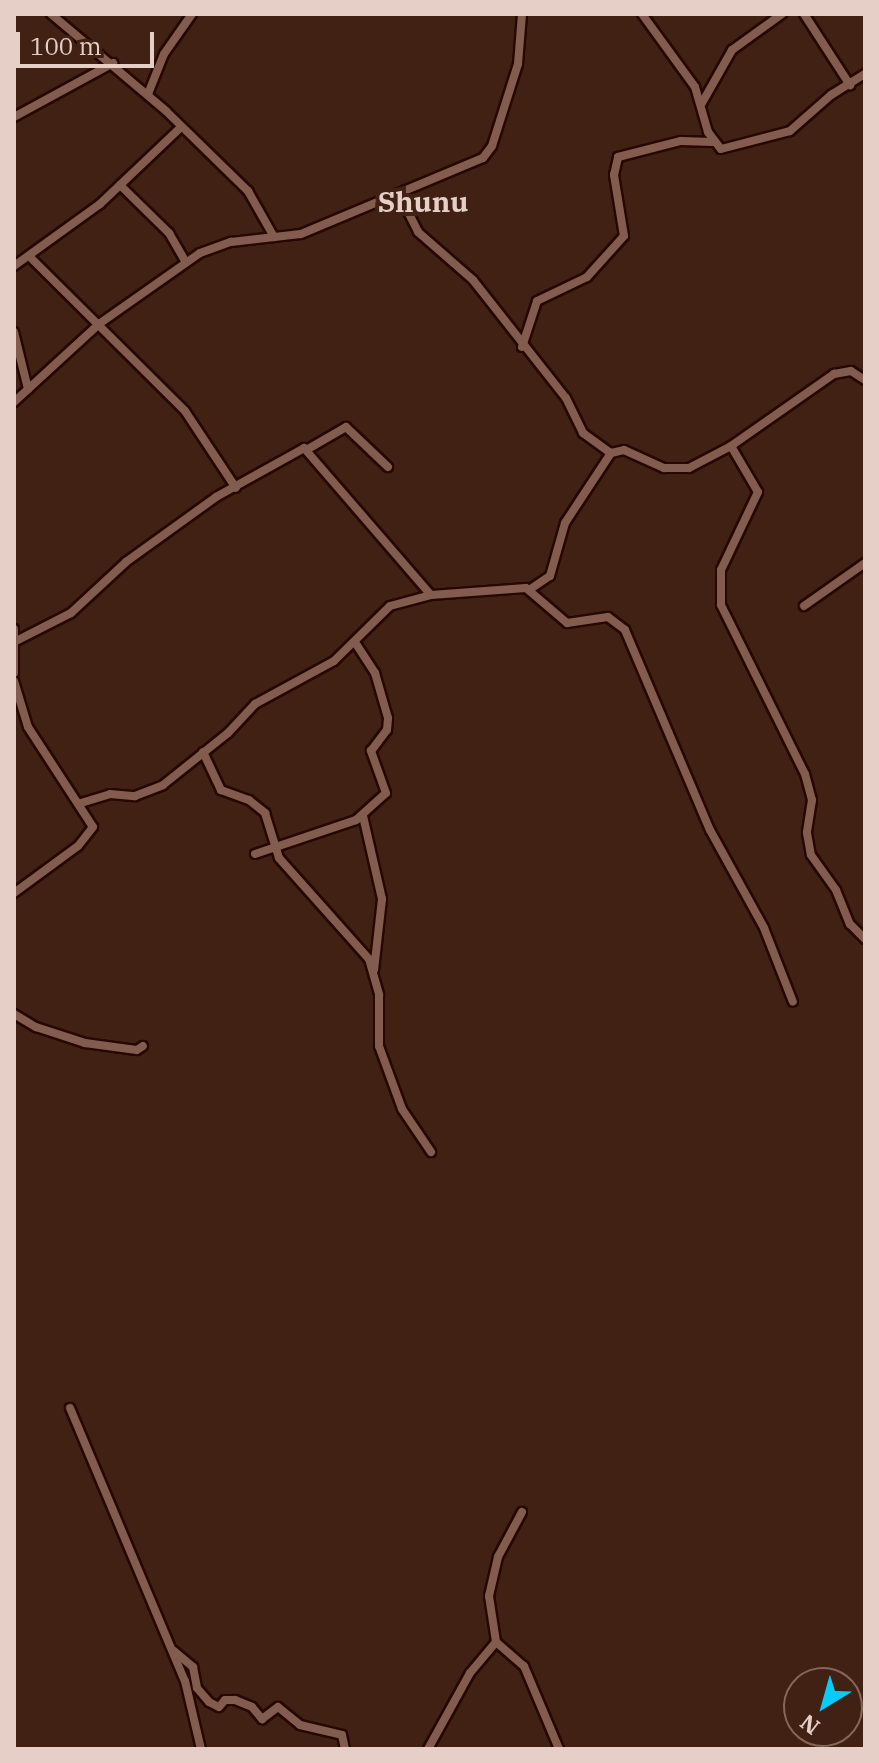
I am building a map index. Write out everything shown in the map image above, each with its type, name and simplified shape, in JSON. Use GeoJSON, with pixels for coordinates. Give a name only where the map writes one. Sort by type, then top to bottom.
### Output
{"type":"FeatureCollection","features":[{"type":"Feature","properties":{"kind":"street"},"geometry":{"type":"LineString","coordinates":[[51,14],[148,94],[248,191],[274,237]]}},
{"type":"Feature","properties":{"kind":"street"},"geometry":{"type":"LineString","coordinates":[[148,94],[164,54],[192,14]]}},
{"type":"Feature","properties":{"kind":"street"},"geometry":{"type":"LineString","coordinates":[[14,402],[99,324],[185,261],[222,244],[301,234],[477,163],[488,153],[520,56],[522,14]]}},
{"type":"Feature","properties":{"kind":"street"},"geometry":{"type":"LineString","coordinates":[[642,14],[702,103],[713,142]]}},
{"type":"Feature","properties":{"kind":"street"},"geometry":{"type":"LineString","coordinates":[[702,103],[732,50],[782,14]]}},
{"type":"Feature","properties":{"kind":"street"},"geometry":{"type":"LineString","coordinates":[[804,14],[850,85]]}},
{"type":"Feature","properties":{"kind":"street"},"geometry":{"type":"LineString","coordinates":[[14,117],[113,63]]}},
{"type":"Feature","properties":{"kind":"street"},"geometry":{"type":"LineString","coordinates":[[522,347],[537,301],[587,277],[624,236],[614,175],[618,157],[681,141],[713,142],[724,149],[790,131],[865,74]]}},
{"type":"Feature","properties":{"kind":"street"},"geometry":{"type":"LineString","coordinates":[[14,266],[31,258],[120,185],[181,127]]}},
{"type":"Feature","properties":{"kind":"street"},"geometry":{"type":"LineString","coordinates":[[120,185],[169,233],[185,261]]}},
{"type":"Feature","properties":{"kind":"street"},"geometry":{"type":"LineString","coordinates":[[390,200],[405,206],[418,232],[473,280],[522,347],[566,398],[583,433],[611,453]]}},
{"type":"Feature","properties":{"kind":"street"},"geometry":{"type":"LineString","coordinates":[[31,258],[185,411],[236,488]]}},
{"type":"Feature","properties":{"kind":"street"},"geometry":{"type":"LineString","coordinates":[[14,332],[28,389]]}},
{"type":"Feature","properties":{"kind":"street"},"geometry":{"type":"LineString","coordinates":[[81,803],[110,794],[149,792],[203,752],[255,704],[327,666],[355,642],[384,609],[431,595],[529,590],[550,576],[565,523],[611,453],[624,450],[679,470],[731,446],[834,374],[851,371],[865,380]]}},
{"type":"Feature","properties":{"kind":"street"},"geometry":{"type":"LineString","coordinates":[[16,641],[63,619],[191,514],[308,449],[330,433],[351,428],[388,467]]}},
{"type":"Feature","properties":{"kind":"street"},"geometry":{"type":"LineString","coordinates":[[731,446],[758,492],[721,570],[721,605],[805,774],[812,800],[807,833],[811,855],[836,890],[850,924],[865,939]]}},
{"type":"Feature","properties":{"kind":"street"},"geometry":{"type":"LineString","coordinates":[[308,449],[431,595]]}},
{"type":"Feature","properties":{"kind":"street"},"geometry":{"type":"LineString","coordinates":[[804,606],[865,563]]}},
{"type":"Feature","properties":{"kind":"street"},"geometry":{"type":"LineString","coordinates":[[529,590],[567,623],[608,617],[625,630],[710,830],[764,928],[793,1002]]}},
{"type":"Feature","properties":{"kind":"street"},"geometry":{"type":"LineString","coordinates":[[14,629],[14,673]]}},
{"type":"Feature","properties":{"kind":"street"},"geometry":{"type":"LineString","coordinates":[[255,854],[363,816],[386,793],[371,751],[387,730],[388,718],[375,673],[355,642]]}},
{"type":"Feature","properties":{"kind":"street"},"geometry":{"type":"LineString","coordinates":[[14,681],[28,727],[92,824],[88,837],[14,893]]}},
{"type":"Feature","properties":{"kind":"street"},"geometry":{"type":"LineString","coordinates":[[203,752],[221,790],[249,800],[265,813],[273,847],[374,970]]}},
{"type":"Feature","properties":{"kind":"street"},"geometry":{"type":"LineString","coordinates":[[363,816],[382,899],[374,970],[380,1005],[379,1046],[402,1109],[431,1152]]}},
{"type":"Feature","properties":{"kind":"street"},"geometry":{"type":"LineString","coordinates":[[14,1014],[36,1027],[85,1043],[137,1050],[143,1046]]}},
{"type":"Feature","properties":{"kind":"street"},"geometry":{"type":"LineString","coordinates":[[70,1408],[171,1649],[201,1749]]}},
{"type":"Feature","properties":{"kind":"street"},"geometry":{"type":"LineString","coordinates":[[522,1512],[498,1557],[489,1596],[496,1642],[524,1666],[559,1749]]}},
{"type":"Feature","properties":{"kind":"street"},"geometry":{"type":"LineString","coordinates":[[428,1749],[470,1673],[496,1642]]}},
{"type":"Feature","properties":{"kind":"street"},"geometry":{"type":"LineString","coordinates":[[171,1649],[193,1667],[197,1688],[209,1702],[219,1707],[225,1700],[235,1700],[252,1707],[262,1719],[278,1707],[300,1725],[342,1735],[345,1749]]}},
{"type":"Feature","properties":{"kind":"district","name":"Shunu"},"geometry":{"type":"Point","coordinates":[423,202]}}]}
